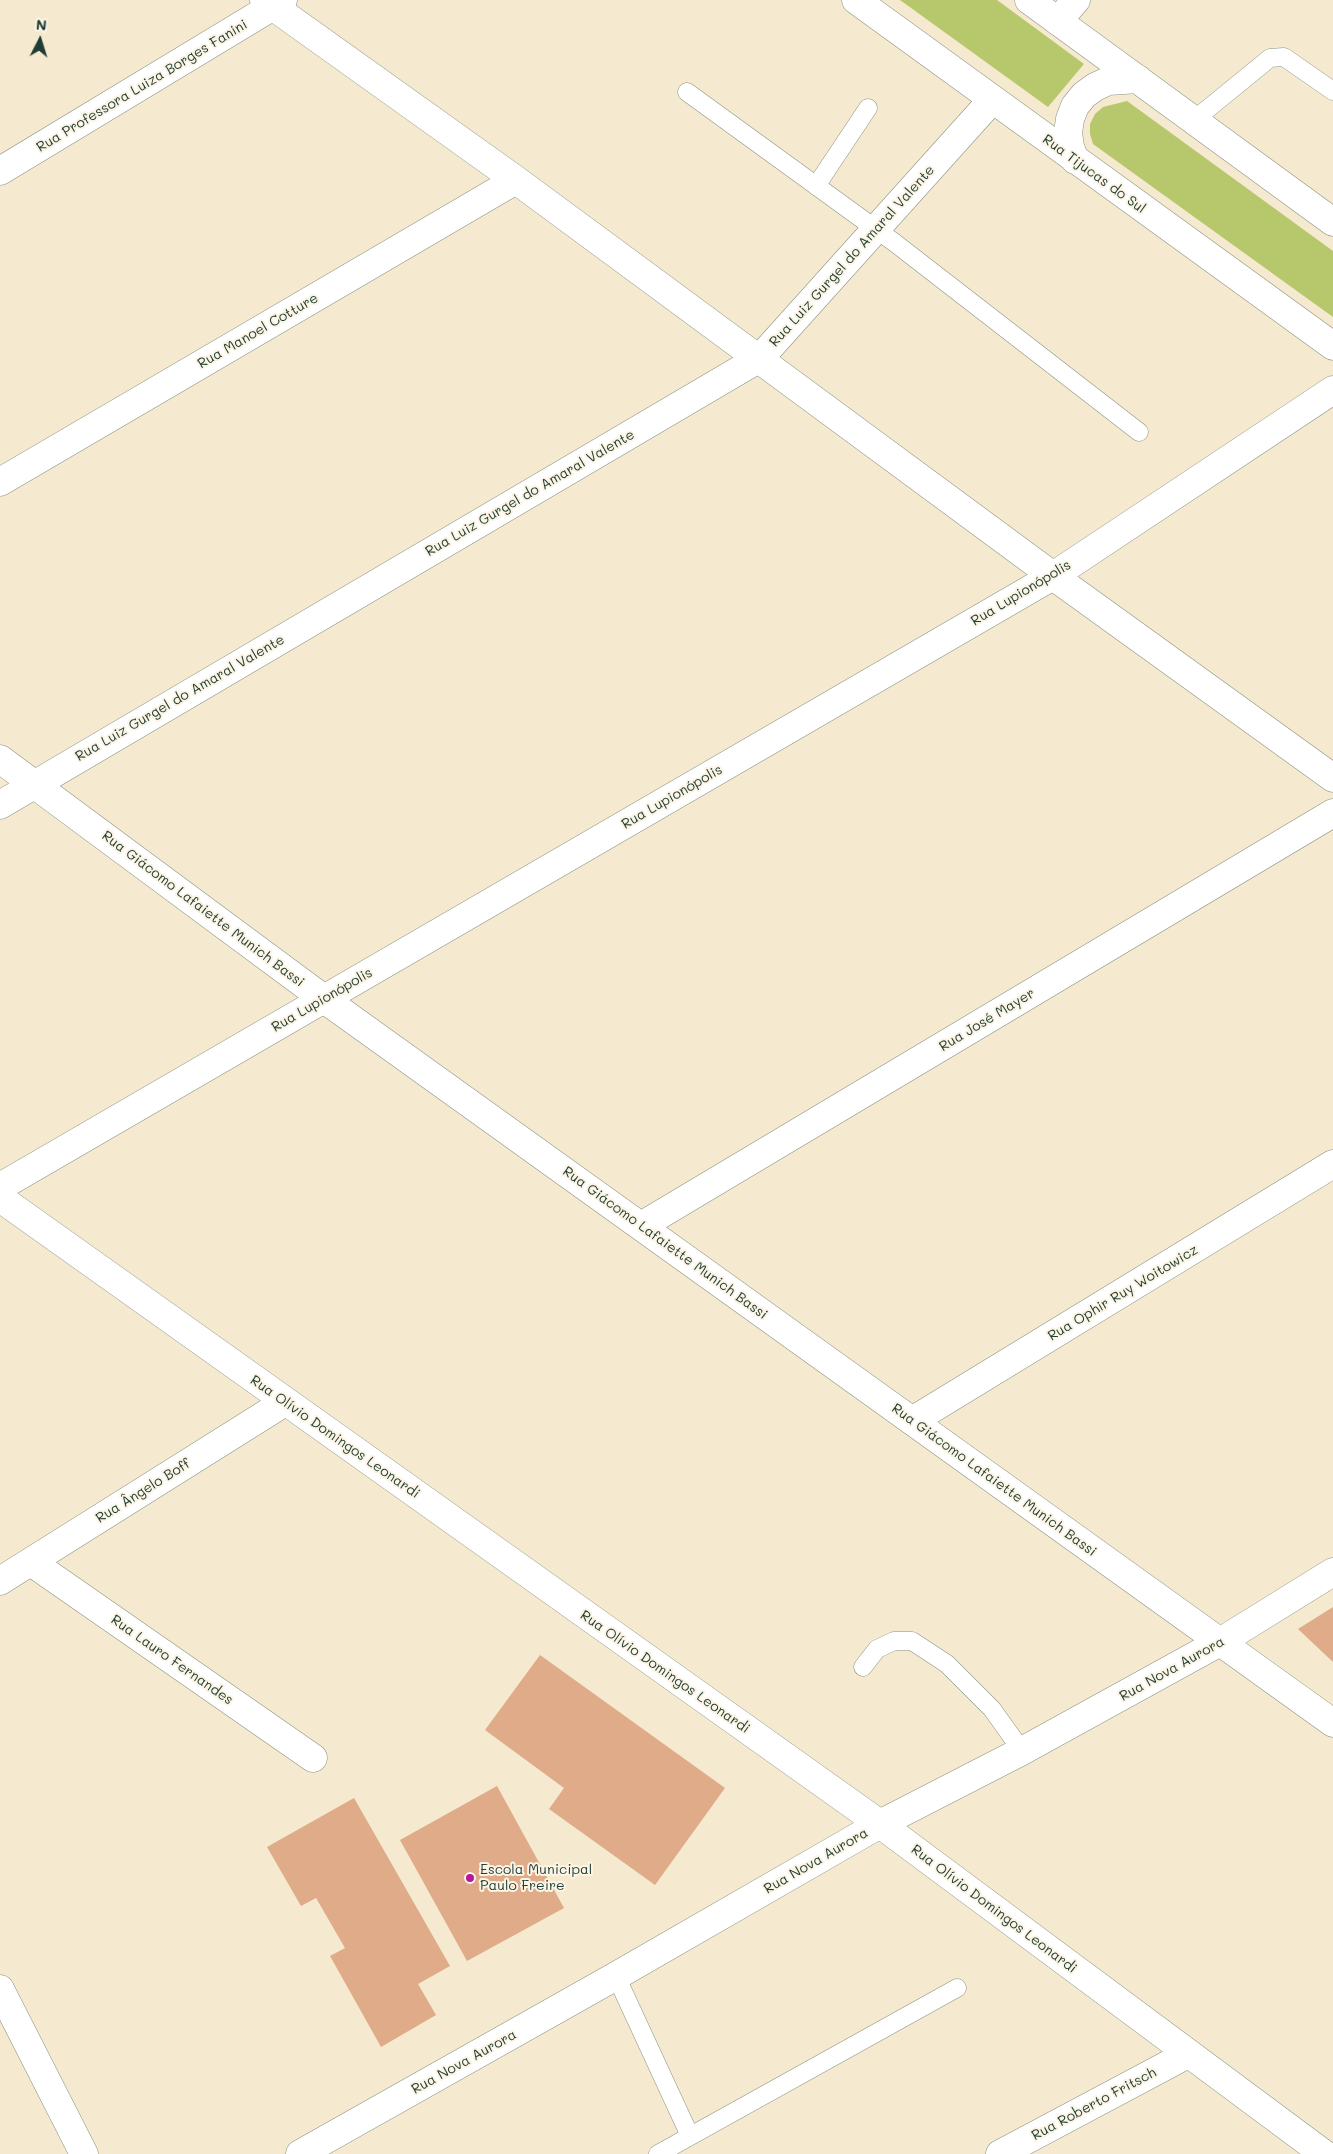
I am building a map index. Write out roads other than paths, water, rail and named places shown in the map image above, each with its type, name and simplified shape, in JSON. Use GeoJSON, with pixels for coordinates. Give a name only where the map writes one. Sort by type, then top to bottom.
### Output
{"type":"FeatureCollection","features":[{"type":"Feature","properties":{"kind":"street","name":"Rua Tijucas do Sul"},"geometry":{"type":"LineString","coordinates":[[856,0],[1333,346]]}},
{"type":"Feature","properties":{"kind":"street"},"geometry":{"type":"LineString","coordinates":[[1029,0],[1333,222]]}},
{"type":"Feature","properties":{"kind":"street"},"geometry":{"type":"LineString","coordinates":[[1058,21],[1076,0]]}},
{"type":"Feature","properties":{"kind":"street"},"geometry":{"type":"LineString","coordinates":[[274,2],[760,358],[1052,576],[1333,778]]}},
{"type":"Feature","properties":{"kind":"street","name":"Rua Professora Luiza Borges Fanini"},"geometry":{"type":"LineString","coordinates":[[0,171],[274,2]]}},
{"type":"Feature","properties":{"kind":"street"},"geometry":{"type":"LineString","coordinates":[[1075,160],[1070,147],[1068,133],[1070,119],[1075,106],[1095,86],[1108,81],[1138,79]]}},
{"type":"Feature","properties":{"kind":"street","name":"Rua Luiz Gurgel do Amaral Valente"},"geometry":{"type":"LineString","coordinates":[[0,805],[760,358],[992,100]]}},
{"type":"Feature","properties":{"kind":"street","name":"Rua Manoel Cotture"},"geometry":{"type":"LineString","coordinates":[[0,482],[516,180]]}},
{"type":"Feature","properties":{"kind":"street","name":"Rua Lupionópolis"},"geometry":{"type":"LineString","coordinates":[[0,1187],[1052,576],[1333,390]]}},
{"type":"Feature","properties":{"kind":"street","name":"Rua Giácomo Lafaiette Munich Bassi"},"geometry":{"type":"LineString","coordinates":[[0,759],[324,999],[1333,1723]]}},
{"type":"Feature","properties":{"kind":"street","name":"Rua José Mayer"},"geometry":{"type":"LineString","coordinates":[[641,1226],[1333,814]]}},
{"type":"Feature","properties":{"kind":"street","name":"Rua Ophir Ruy Woitowicz"},"geometry":{"type":"LineString","coordinates":[[912,1421],[1333,1164]]}},
{"type":"Feature","properties":{"kind":"street","name":"Rua Olívio Domingos Leonardi"},"geometry":{"type":"LineString","coordinates":[[0,1198],[880,1824],[1324,2154]]}},
{"type":"Feature","properties":{"kind":"street","name":"Rua Ângelo Boff"},"geometry":{"type":"LineString","coordinates":[[0,1581],[285,1402]]}},
{"type":"Feature","properties":{"kind":"street","name":"Rua Lauro Fernandes"},"geometry":{"type":"LineString","coordinates":[[31,1562],[313,1758]]}},
{"type":"Feature","properties":{"kind":"street","name":"Rua Nova Aurora"},"geometry":{"type":"LineString","coordinates":[[300,2154],[616,1976],[880,1824],[1022,1751],[1220,1642],[1333,1572]]}},
{"type":"Feature","properties":{"kind":"street"},"geometry":{"type":"LineString","coordinates":[[0,1989],[84,2154]]}},
{"type":"Feature","properties":{"kind":"street","name":"Rua Roberto Fritsch"},"geometry":{"type":"LineString","coordinates":[[1013,2151],[1188,2054]]}},
{"type":"Feature","properties":{"kind":"lane"},"geometry":{"type":"LineString","coordinates":[[1194,120],[1270,58],[1284,57],[1333,91]]}},
{"type":"Feature","properties":{"kind":"lane"},"geometry":{"type":"LineString","coordinates":[[687,92],[877,230],[1138,432]]}},
{"type":"Feature","properties":{"kind":"lane"},"geometry":{"type":"LineString","coordinates":[[816,186],[868,108]]}},
{"type":"Feature","properties":{"kind":"lane"},"geometry":{"type":"LineString","coordinates":[[863,1667],[877,1649],[894,1641],[912,1641],[947,1664],[992,1709],[1022,1751]]}},
{"type":"Feature","properties":{"kind":"lane"},"geometry":{"type":"LineString","coordinates":[[616,1976],[690,2136]]}},
{"type":"Feature","properties":{"kind":"lane"},"geometry":{"type":"LineString","coordinates":[[658,2154],[957,1988]]}},
{"type":"Feature","properties":{"kind":"place","name":"Escola Municipal Paulo Freire"},"geometry":{"type":"Point","coordinates":[470,1878]}}]}
